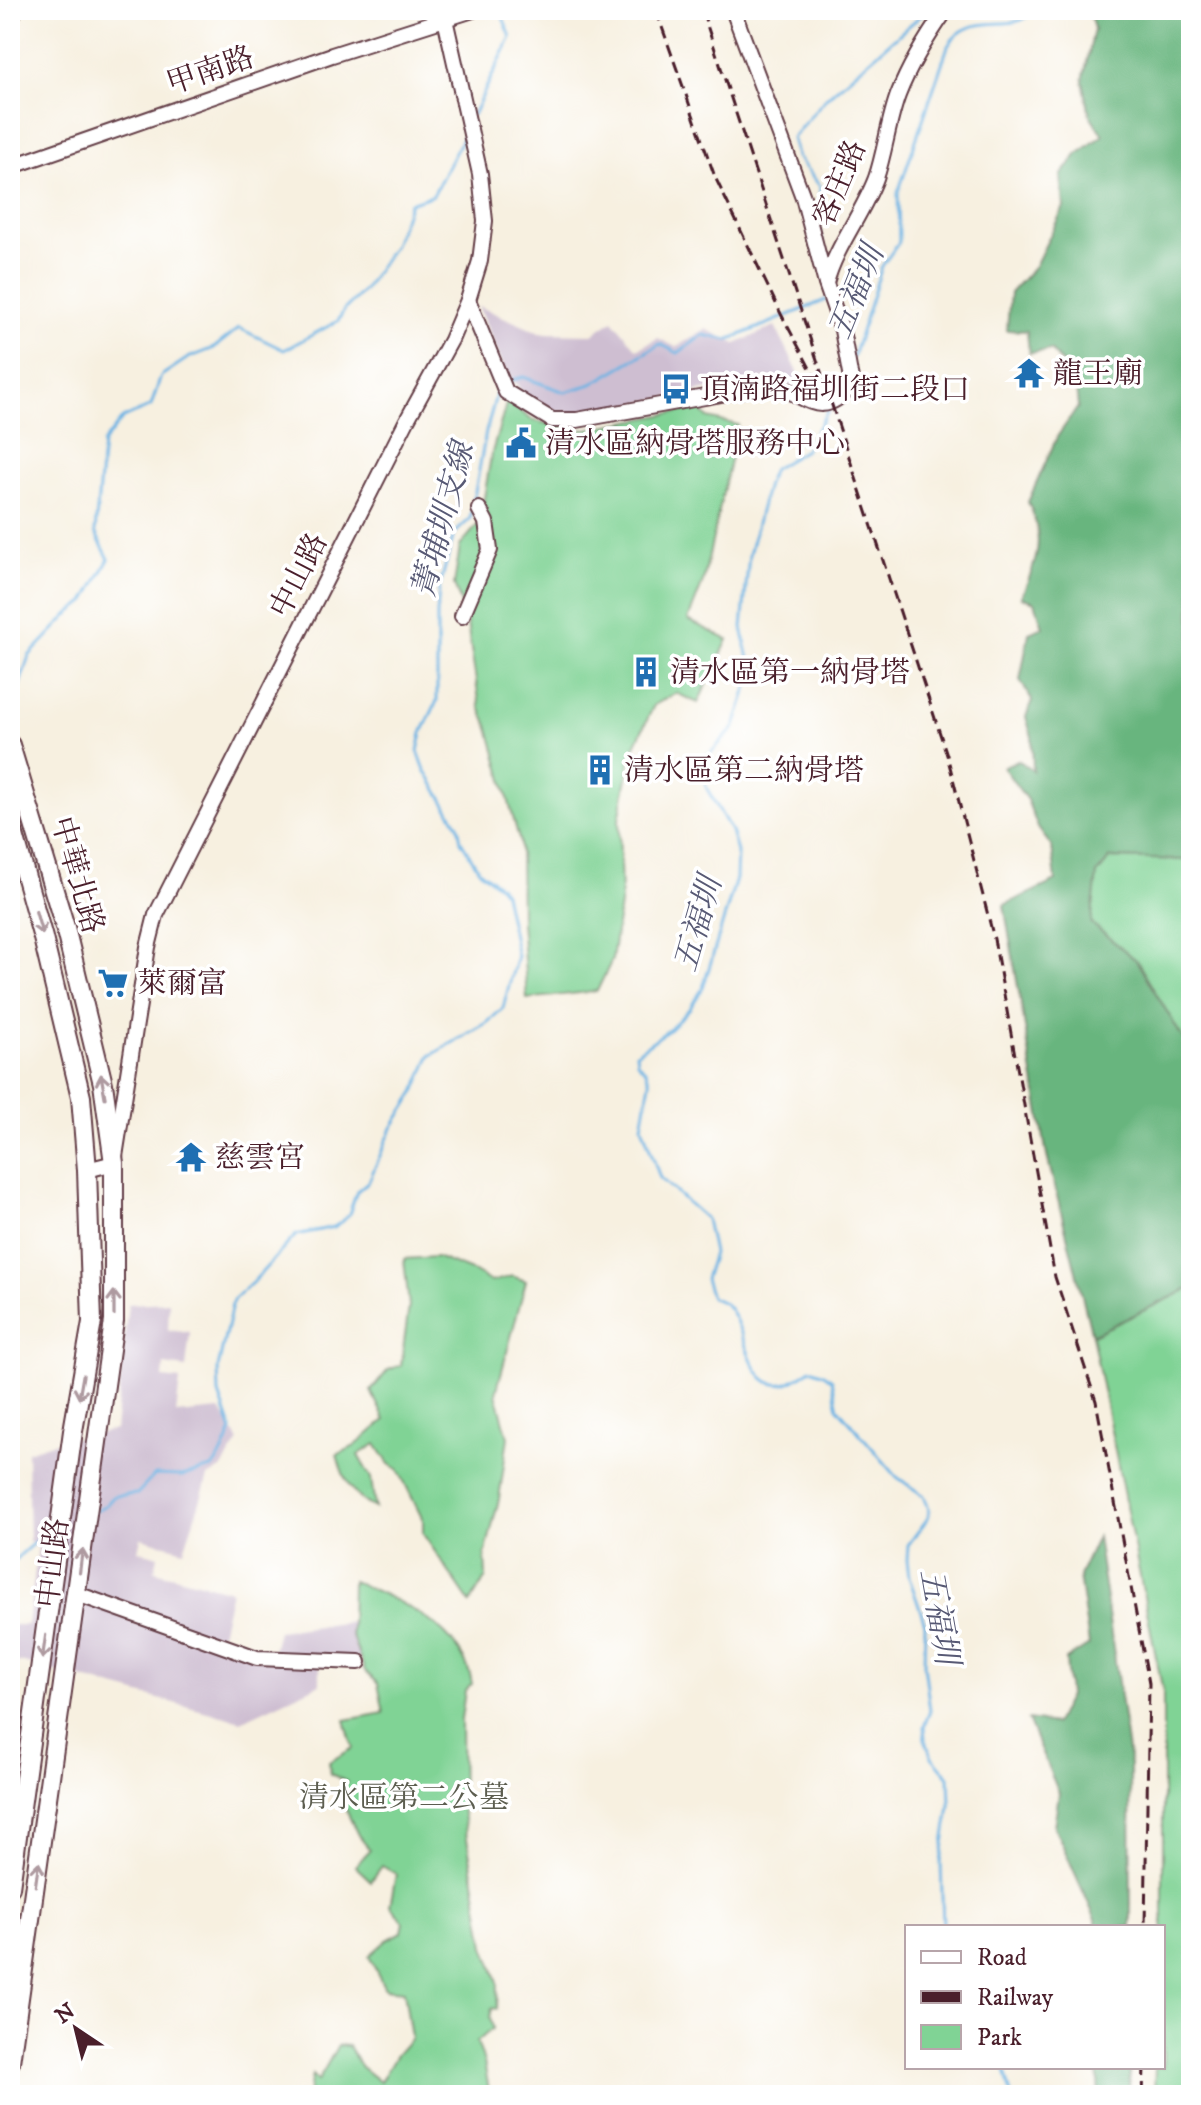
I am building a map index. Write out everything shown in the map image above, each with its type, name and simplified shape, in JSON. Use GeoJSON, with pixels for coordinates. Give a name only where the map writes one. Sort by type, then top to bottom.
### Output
{"type":"FeatureCollection","features":[{"type":"Feature","properties":{"kind":"main road","name":"中華北路"},"geometry":{"type":"LineString","coordinates":[[10,745],[65,927],[103,1084],[114,1163]]}},
{"type":"Feature","properties":{"kind":"main road","name":"中華北路"},"geometry":{"type":"LineString","coordinates":[[10,821],[43,938],[81,1097],[87,1170]]}},
{"type":"Feature","properties":{"kind":"main road","name":"中山路"},"geometry":{"type":"LineString","coordinates":[[10,2062],[114,1321],[114,1163]]}},
{"type":"Feature","properties":{"kind":"main road","name":"中山路"},"geometry":{"type":"LineString","coordinates":[[10,1887],[73,1431],[92,1322],[87,1170]]}},
{"type":"Feature","properties":{"kind":"street","name":"甲南路"},"geometry":{"type":"LineString","coordinates":[[10,167],[444,15],[473,10]]}},
{"type":"Feature","properties":{"kind":"street"},"geometry":{"type":"LineString","coordinates":[[468,300],[506,392],[552,420],[577,420],[766,386],[774,386],[824,406],[841,398],[852,385],[842,330],[826,284],[803,197],[733,10]]}},
{"type":"Feature","properties":{"kind":"street","name":"客庄路"},"geometry":{"type":"LineString","coordinates":[[826,284],[832,261],[858,218],[876,177],[889,126],[916,54],[946,10]]}},
{"type":"Feature","properties":{"kind":"street","name":"中山路"},"geometry":{"type":"LineString","coordinates":[[114,1163],[148,947],[156,915],[407,420],[451,340],[480,261],[485,221],[480,174],[444,15]]}},
{"type":"Feature","properties":{"kind":"street"},"geometry":{"type":"LineString","coordinates":[[462,616],[490,550],[486,522],[479,509]]}},
{"type":"Feature","properties":{"kind":"street"},"geometry":{"type":"LineString","coordinates":[[87,1170],[114,1163]]}},
{"type":"Feature","properties":{"kind":"street"},"geometry":{"type":"LineString","coordinates":[[77,1594],[257,1658],[359,1662]]}},
{"type":"Feature","properties":{"kind":"shaded area"},"geometry":{"type":"Polygon","coordinates":[[[478,306],[540,333],[593,334],[613,320],[637,349],[658,338],[676,347],[706,329],[736,344],[775,326],[808,392],[767,378],[579,414],[544,409],[523,393],[504,367],[478,306]]]}},
{"type":"Feature","properties":{"kind":"shaded area"},"geometry":{"type":"Polygon","coordinates":[[[169,1302],[168,1330],[190,1332],[186,1368],[164,1365],[163,1378],[180,1380],[176,1414],[220,1410],[239,1441],[221,1469],[208,1477],[184,1550],[141,1538],[138,1550],[158,1556],[155,1571],[231,1591],[220,1638],[255,1651],[272,1653],[278,1631],[351,1622],[351,1634],[361,1658],[320,1665],[320,1684],[241,1721],[24,1663],[10,1662],[10,1625],[28,1625],[38,1547],[29,1541],[27,1451],[115,1430],[128,1304],[169,1302]]]}},
{"type":"Feature","properties":{"kind":"green space"},"geometry":{"type":"Polygon","coordinates":[[[1089,10],[1191,10],[1191,860],[1110,858],[1097,874],[1091,923],[1136,960],[1191,1052],[1191,1288],[1092,1335],[1047,1156],[1004,905],[1056,881],[1052,847],[1038,828],[1027,800],[1003,767],[1018,760],[1033,771],[1032,737],[1026,717],[1032,700],[1020,680],[1029,633],[1043,627],[1035,602],[1021,597],[1035,561],[1038,539],[1034,515],[1028,502],[1057,437],[1078,407],[1075,378],[1051,350],[1029,353],[1027,331],[1007,330],[1010,293],[1035,266],[1064,207],[1061,176],[1078,154],[1103,135],[1090,115],[1083,81],[1094,29],[1089,10]]]}},
{"type":"Feature","properties":{"kind":"green space"},"geometry":{"type":"Polygon","coordinates":[[[507,401],[532,420],[577,431],[699,408],[708,418],[738,425],[703,582],[688,620],[728,640],[698,703],[676,693],[654,705],[632,752],[619,819],[621,898],[612,960],[597,991],[527,999],[521,922],[520,843],[489,728],[480,707],[466,617],[454,585],[460,546],[480,522],[491,456],[507,401]]]}},
{"type":"Feature","properties":{"kind":"green space"},"geometry":{"type":"Polygon","coordinates":[[[1110,858],[1191,860],[1191,1052],[1136,960],[1091,923],[1097,874],[1110,858]]]}},
{"type":"Feature","properties":{"kind":"green space"},"geometry":{"type":"Polygon","coordinates":[[[436,1257],[491,1282],[512,1276],[526,1281],[496,1393],[508,1437],[499,1499],[485,1555],[486,1577],[470,1603],[423,1534],[423,1520],[398,1469],[389,1464],[376,1444],[358,1455],[371,1478],[375,1508],[360,1498],[350,1486],[337,1455],[355,1446],[385,1420],[371,1391],[388,1370],[401,1365],[409,1306],[404,1259],[436,1257]]]}},
{"type":"Feature","properties":{"kind":"green space"},"geometry":{"type":"Polygon","coordinates":[[[1191,1288],[1191,2095],[1154,2095],[1155,2069],[1165,2069],[1163,1692],[1092,1335],[1191,1288]]]}},
{"type":"Feature","properties":{"kind":"green space"},"geometry":{"type":"Polygon","coordinates":[[[1097,1537],[1130,1765],[1131,1925],[1096,1925],[1054,1826],[1059,1793],[1028,1720],[1055,1724],[1069,1696],[1066,1660],[1089,1645],[1079,1576],[1097,1537]]]}},
{"type":"Feature","properties":{"kind":"green space","name":"清水區第二公墓"},"geometry":{"type":"Polygon","coordinates":[[[352,1581],[409,1607],[443,1632],[466,1664],[472,1684],[465,1691],[461,1719],[462,1808],[485,1946],[498,1982],[497,2009],[492,2008],[490,2018],[493,2028],[477,2042],[490,2095],[308,2095],[312,2075],[318,2081],[338,2045],[348,2046],[360,2066],[380,2082],[396,2055],[411,2038],[404,1991],[385,1989],[369,1956],[402,1932],[404,1922],[390,1906],[396,1874],[382,1866],[371,1881],[355,1866],[370,1850],[358,1835],[337,1791],[347,1782],[331,1774],[329,1762],[353,1748],[345,1720],[384,1713],[378,1684],[365,1671],[351,1634],[352,1581]]]}},
{"type":"Feature","properties":{"kind":"green space"},"geometry":{"type":"Polygon","coordinates":[[[1097,2069],[1130,2069],[1129,2095],[1099,2095],[1097,2069]]]}},
{"type":"Feature","properties":{"kind":"waterway"},"geometry":{"type":"LineString","coordinates":[[473,115],[511,37],[500,10]]}},
{"type":"Feature","properties":{"kind":"waterway","name":"菁埔圳支線"},"geometry":{"type":"LineString","coordinates":[[826,258],[819,227],[820,186],[797,157],[792,138],[827,97],[927,10]]}},
{"type":"Feature","properties":{"kind":"waterway","name":"五福圳"},"geometry":{"type":"LineString","coordinates":[[853,357],[882,266],[899,242],[898,193],[948,46],[958,34],[969,28],[1016,22],[1034,10]]}},
{"type":"Feature","properties":{"kind":"waterway"},"geometry":{"type":"LineString","coordinates":[[10,714],[29,656],[69,614],[85,602],[109,559],[95,532],[103,443],[122,419],[151,406],[161,376],[188,358],[214,348],[239,328],[284,350],[338,321],[344,310],[364,290],[394,245],[410,203],[433,195],[465,133]]}},
{"type":"Feature","properties":{"kind":"waterway","name":"菁埔圳支線"},"geometry":{"type":"LineString","coordinates":[[506,382],[523,377],[565,392],[592,384],[660,344],[678,353],[703,335],[728,340],[826,300]]}},
{"type":"Feature","properties":{"kind":"waterway","name":"菁埔圳支線"},"geometry":{"type":"LineString","coordinates":[[96,1510],[114,1496],[137,1494],[155,1475],[182,1476],[212,1468],[232,1431],[219,1394],[218,1368],[233,1300],[296,1235],[334,1227],[343,1221],[349,1214],[357,1191],[369,1181],[392,1128],[415,1092],[430,1056],[488,1022],[503,1008],[517,956],[504,893],[479,870],[461,841],[458,825],[425,770],[418,751],[422,733],[437,701],[439,589],[454,534],[470,519],[486,432],[498,388]]}},
{"type":"Feature","properties":{"kind":"waterway","name":"五福圳"},"geometry":{"type":"LineString","coordinates":[[830,407],[805,450],[773,469],[767,484],[749,555],[742,628],[752,672],[735,727],[703,761],[706,787],[731,831],[737,852],[736,879],[703,988],[690,1008],[670,1029],[636,1053],[637,1062],[646,1071],[650,1082],[642,1126],[660,1178],[706,1219],[713,1253],[705,1279],[711,1297],[726,1305],[733,1315],[755,1367],[762,1377],[772,1383],[786,1383],[811,1369],[832,1380],[838,1408],[897,1477],[924,1496],[929,1509],[928,1518],[908,1545],[907,1560],[909,1577],[925,1624],[924,1664],[930,1711],[924,1726],[925,1739],[932,1757],[949,1777],[950,1806],[941,1862],[943,1925]]}},
{"type":"Feature","properties":{"kind":"waterway"},"geometry":{"type":"LineString","coordinates":[[10,719],[12,739]]}},
{"type":"Feature","properties":{"kind":"waterway"},"geometry":{"type":"LineString","coordinates":[[10,798],[14,783]]}},
{"type":"Feature","properties":{"kind":"waterway","name":"菁埔圳支線"},"geometry":{"type":"LineString","coordinates":[[10,1564],[37,1540],[53,1531]]}},
{"type":"Feature","properties":{"kind":"waterway","name":"五福圳"},"geometry":{"type":"LineString","coordinates":[[1004,2069],[1011,2095]]}},
{"type":"Feature","properties":{"kind":"railway"},"geometry":{"type":"LineString","coordinates":[[656,10],[715,177],[818,383]]}},
{"type":"Feature","properties":{"kind":"railway"},"geometry":{"type":"LineString","coordinates":[[702,10],[947,755],[994,939],[1055,1277],[1096,1401],[1149,1683],[1145,1925]]}},
{"type":"Feature","properties":{"kind":"railway"},"geometry":{"type":"LineString","coordinates":[[1143,2095],[1144,2069]]}},
{"type":"Feature","properties":{"kind":"place","name":"龍王廟"},"geometry":{"type":"Point","coordinates":[1029,373]}},
{"type":"Feature","properties":{"kind":"place","name":"頂湳路福圳街二段口"},"geometry":{"type":"Point","coordinates":[676,389]}},
{"type":"Feature","properties":{"kind":"place","name":"清水區納骨塔服務中心"},"geometry":{"type":"Point","coordinates":[521,443]}},
{"type":"Feature","properties":{"kind":"place","name":"清水區第一納骨塔"},"geometry":{"type":"Point","coordinates":[646,672]}},
{"type":"Feature","properties":{"kind":"place","name":"清水區第二納骨塔"},"geometry":{"type":"Point","coordinates":[600,770]}},
{"type":"Feature","properties":{"kind":"place","name":"萊爾富"},"geometry":{"type":"Point","coordinates":[113,983]}},
{"type":"Feature","properties":{"kind":"place","name":"慈雲宮"},"geometry":{"type":"Point","coordinates":[191,1157]}}]}
